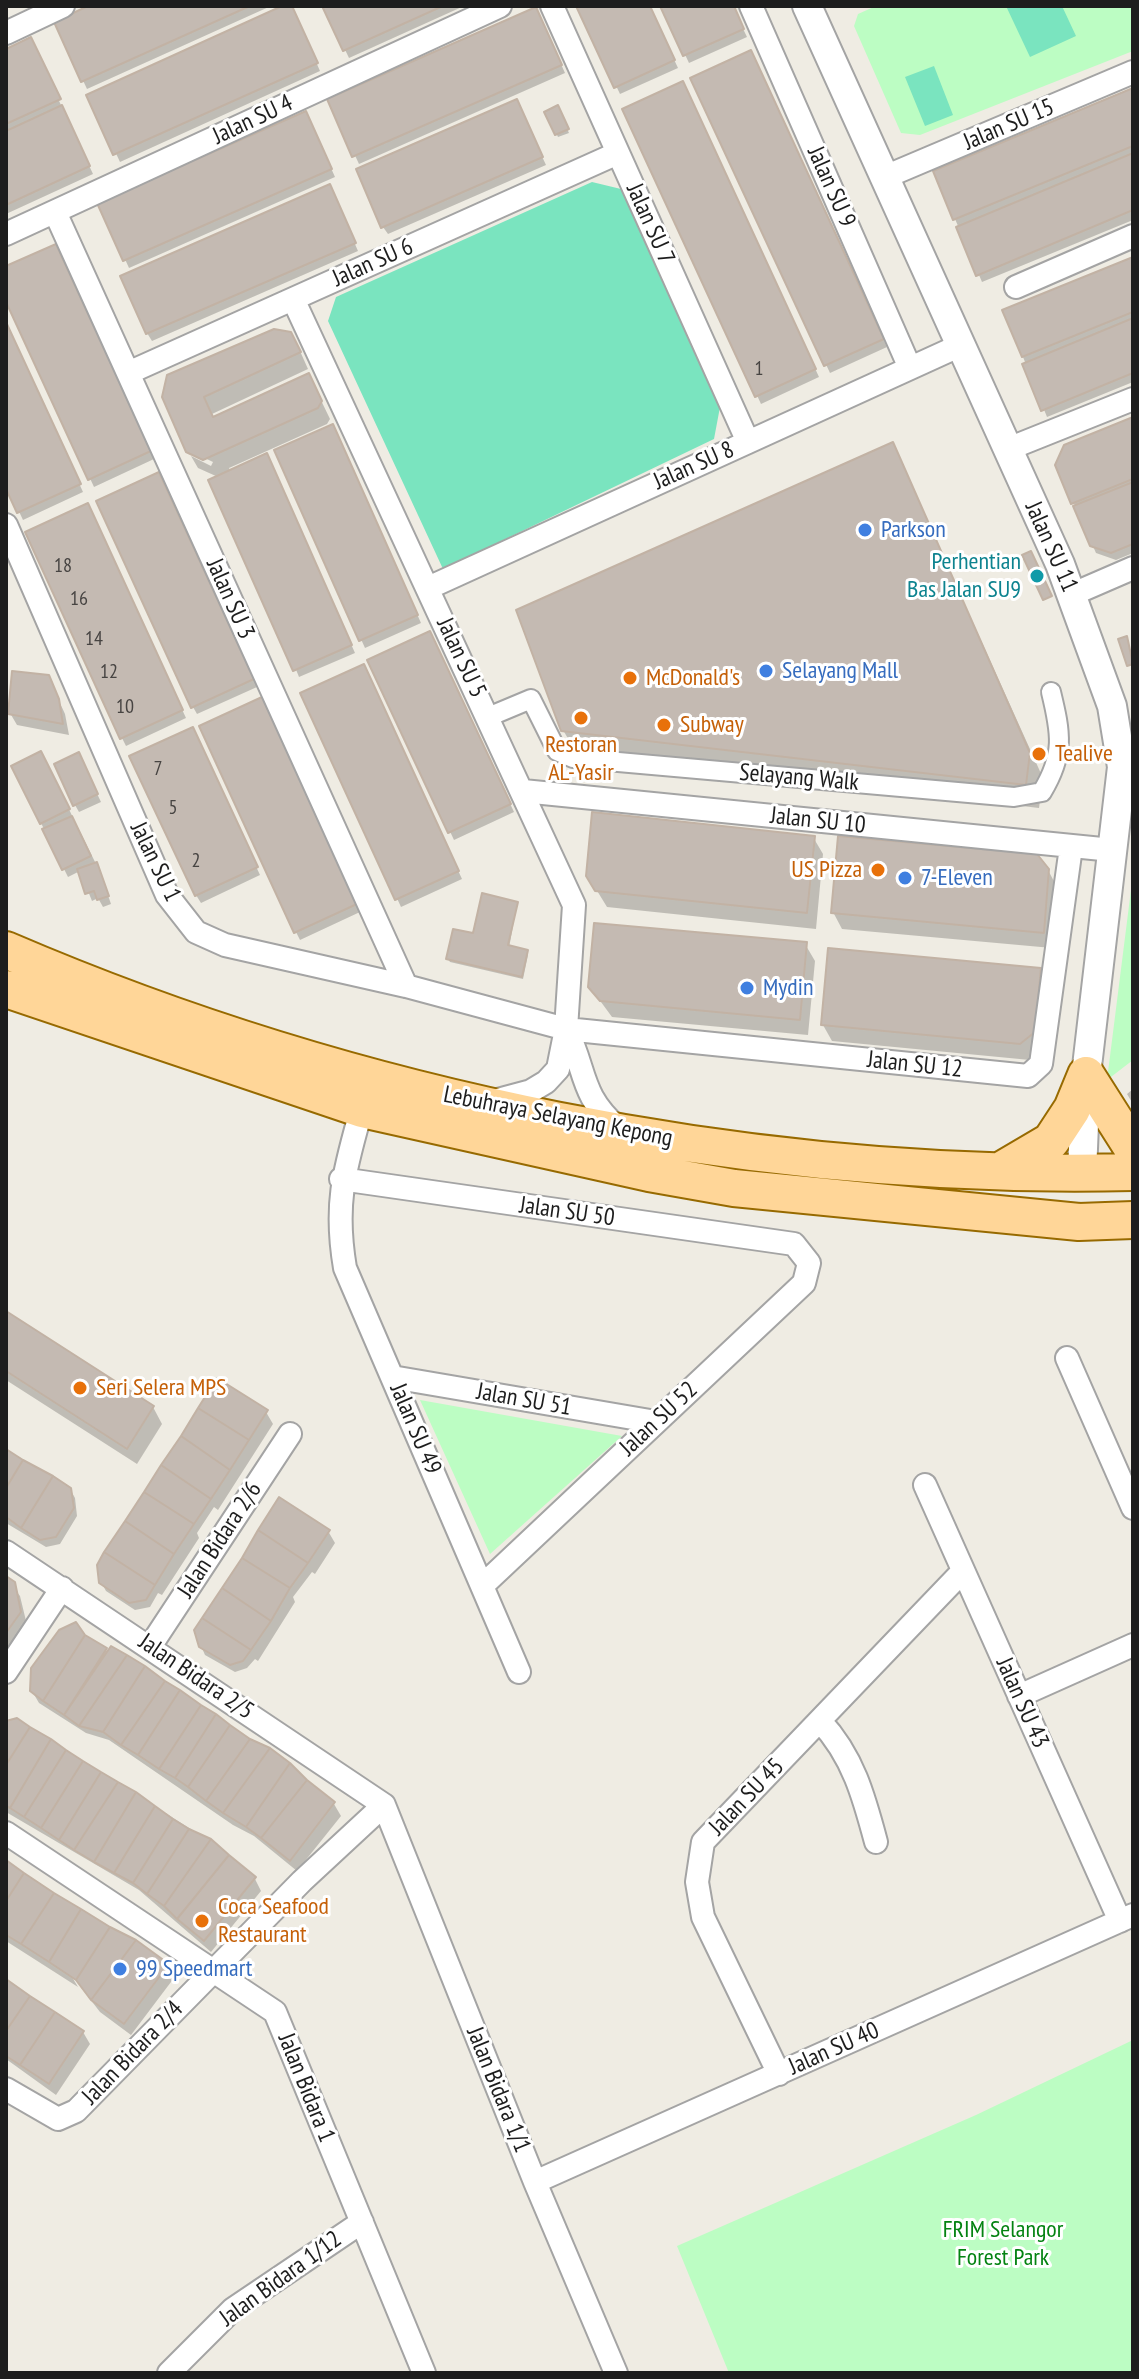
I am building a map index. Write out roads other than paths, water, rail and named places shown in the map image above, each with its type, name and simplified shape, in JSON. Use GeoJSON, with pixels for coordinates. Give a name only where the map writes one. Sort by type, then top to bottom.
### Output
{"type":"FeatureCollection","features":[{"type":"Feature","properties":{"kind":"main road","name":"Lebuhraya Selayang Kepong"},"geometry":{"type":"LineString","coordinates":[[6,950],[367,1092],[483,1104],[624,1132],[837,1160],[1000,1171],[1133,1172]]}},
{"type":"Feature","properties":{"kind":"main road","name":"Lebuhraya Selayang Kepong"},"geometry":{"type":"LineString","coordinates":[[6,989],[649,1173],[734,1188],[952,1210],[1079,1222],[1133,1220]]}},
{"type":"Feature","properties":{"kind":"main road"},"geometry":{"type":"LineString","coordinates":[[1086,1075],[1133,1149]]}},
{"type":"Feature","properties":{"kind":"main road"},"geometry":{"type":"LineString","coordinates":[[1000,1171],[1051,1141],[1072,1109],[1086,1075]]}},
{"type":"Feature","properties":{"kind":"main road"},"geometry":{"type":"LineString","coordinates":[[952,1210],[972,1203],[1044,1195],[1066,1186],[1082,1173],[1098,1191],[1133,1198]]}},
{"type":"Feature","properties":{"kind":"street"},"geometry":{"type":"LineString","coordinates":[[6,33],[63,6]]}},
{"type":"Feature","properties":{"kind":"street","name":"Jalan SU 4"},"geometry":{"type":"LineString","coordinates":[[6,234],[500,6]]}},
{"type":"Feature","properties":{"kind":"street","name":"Jalan SU 7"},"geometry":{"type":"LineString","coordinates":[[552,6],[748,442]]}},
{"type":"Feature","properties":{"kind":"street","name":"Jalan SU 9"},"geometry":{"type":"LineString","coordinates":[[751,6],[910,368]]}},
{"type":"Feature","properties":{"kind":"street","name":"Jalan SU 11"},"geometry":{"type":"LineString","coordinates":[[813,8],[885,177],[1073,594],[1112,706],[1122,767],[1086,1075],[1082,1173]]}},
{"type":"Feature","properties":{"kind":"street","name":"Jalan SU 15"},"geometry":{"type":"LineString","coordinates":[[885,177],[1133,72]]}},
{"type":"Feature","properties":{"kind":"street","name":"Jalan SU 6"},"geometry":{"type":"LineString","coordinates":[[128,373],[618,153]]}},
{"type":"Feature","properties":{"kind":"street","name":"Jalan SU 3"},"geometry":{"type":"LineString","coordinates":[[55,212],[406,986]]}},
{"type":"Feature","properties":{"kind":"street"},"geometry":{"type":"LineString","coordinates":[[1016,287],[1133,236]]}},
{"type":"Feature","properties":{"kind":"street","name":"Jalan SU 5"},"geometry":{"type":"LineString","coordinates":[[293,299],[574,905],[566,1029],[558,1069],[546,1082],[531,1091],[483,1104]]}},
{"type":"Feature","properties":{"kind":"street","name":"Jalan SU 8"},"geometry":{"type":"LineString","coordinates":[[428,588],[961,345]]}},
{"type":"Feature","properties":{"kind":"street"},"geometry":{"type":"LineString","coordinates":[[1008,449],[1133,399]]}},
{"type":"Feature","properties":{"kind":"street","name":"Jalan SU 1"},"geometry":{"type":"LineString","coordinates":[[6,525],[167,895],[196,932],[225,945],[406,986],[566,1029]]}},
{"type":"Feature","properties":{"kind":"street"},"geometry":{"type":"LineString","coordinates":[[1073,594],[1133,568]]}},
{"type":"Feature","properties":{"kind":"street","name":"Selayang Walk"},"geometry":{"type":"LineString","coordinates":[[488,717],[531,699],[557,751],[573,758],[1014,797],[1042,792],[1054,773],[1061,737],[1051,692]]}},
{"type":"Feature","properties":{"kind":"street","name":"Jalan SU 10"},"geometry":{"type":"LineString","coordinates":[[523,791],[1112,850]]}},
{"type":"Feature","properties":{"kind":"street","name":"Jalan SU 12"},"geometry":{"type":"LineString","coordinates":[[566,1029],[1028,1076],[1041,1064],[1071,847]]}},
{"type":"Feature","properties":{"kind":"street","name":"Jalan SU 5"},"geometry":{"type":"LineString","coordinates":[[566,1029],[597,1110],[624,1132]]}},
{"type":"Feature","properties":{"kind":"street","name":"Jalan SU 49"},"geometry":{"type":"LineString","coordinates":[[367,1092],[341,1179],[339,1231],[345,1268],[519,1672]]}},
{"type":"Feature","properties":{"kind":"street","name":"Jalan SU 50"},"geometry":{"type":"LineString","coordinates":[[341,1179],[794,1244]]}},
{"type":"Feature","properties":{"kind":"street","name":"Jalan SU 52"},"geometry":{"type":"LineString","coordinates":[[482,1586],[804,1283],[809,1263],[794,1244]]}},
{"type":"Feature","properties":{"kind":"street"},"geometry":{"type":"LineString","coordinates":[[1067,1358],[1133,1508]]}},
{"type":"Feature","properties":{"kind":"street","name":"Jalan SU 51"},"geometry":{"type":"LineString","coordinates":[[392,1377],[656,1422]]}},
{"type":"Feature","properties":{"kind":"street","name":"Jalan Bidara 2/6"},"geometry":{"type":"LineString","coordinates":[[151,1645],[290,1434]]}},
{"type":"Feature","properties":{"kind":"street","name":"Jalan SU 43"},"geometry":{"type":"LineString","coordinates":[[925,1485],[1019,1696],[1126,1918]]}},
{"type":"Feature","properties":{"kind":"street","name":"Jalan Bidara 2/5"},"geometry":{"type":"LineString","coordinates":[[6,1552],[151,1645],[384,1805]]}},
{"type":"Feature","properties":{"kind":"street","name":"Jalan SU 45"},"geometry":{"type":"LineString","coordinates":[[779,2074],[703,1917],[697,1882],[703,1842],[963,1571]]}},
{"type":"Feature","properties":{"kind":"street"},"geometry":{"type":"LineString","coordinates":[[6,1672],[62,1588]]}},
{"type":"Feature","properties":{"kind":"street"},"geometry":{"type":"LineString","coordinates":[[1019,1696],[1133,1645]]}},
{"type":"Feature","properties":{"kind":"street"},"geometry":{"type":"LineString","coordinates":[[820,1721],[838,1740],[858,1778],[876,1842]]}},
{"type":"Feature","properties":{"kind":"street","name":"Jalan Bidara 2/4"},"geometry":{"type":"LineString","coordinates":[[6,2089],[58,2119],[76,2111],[384,1805]]}},
{"type":"Feature","properties":{"kind":"street","name":"Jalan Bidara 1/1"},"geometry":{"type":"LineString","coordinates":[[384,1805],[535,2182],[616,2373]]}},
{"type":"Feature","properties":{"kind":"street","name":"Jalan Bidara 1"},"geometry":{"type":"LineString","coordinates":[[6,1833],[275,2012],[424,2373]]}},
{"type":"Feature","properties":{"kind":"street","name":"Jalan SU 40"},"geometry":{"type":"LineString","coordinates":[[535,2182],[1126,1918]]}},
{"type":"Feature","properties":{"kind":"street","name":"Jalan Bidara 1/12"},"geometry":{"type":"LineString","coordinates":[[169,2373],[233,2309],[362,2222]]}},
{"type":"Feature","properties":{"kind":"place","name":"Parkson"},"geometry":{"type":"Point","coordinates":[865,530]}},
{"type":"Feature","properties":{"kind":"place","name":"Perhentian Bas Jalan SU9"},"geometry":{"type":"Point","coordinates":[1037,576]}},
{"type":"Feature","properties":{"kind":"place","name":"Selayang Mall"},"geometry":{"type":"Point","coordinates":[766,671]}},
{"type":"Feature","properties":{"kind":"place","name":"McDonald's"},"geometry":{"type":"Point","coordinates":[630,678]}},
{"type":"Feature","properties":{"kind":"place","name":"Restoran AL-Yasir"},"geometry":{"type":"Point","coordinates":[581,718]}},
{"type":"Feature","properties":{"kind":"place","name":"Subway"},"geometry":{"type":"Point","coordinates":[664,725]}},
{"type":"Feature","properties":{"kind":"place","name":"Tealive"},"geometry":{"type":"Point","coordinates":[1039,754]}},
{"type":"Feature","properties":{"kind":"place","name":"US Pizza"},"geometry":{"type":"Point","coordinates":[878,870]}},
{"type":"Feature","properties":{"kind":"place","name":"7-Eleven"},"geometry":{"type":"Point","coordinates":[905,878]}},
{"type":"Feature","properties":{"kind":"place","name":"Mydin"},"geometry":{"type":"Point","coordinates":[747,988]}},
{"type":"Feature","properties":{"kind":"place","name":"Seri Selera MPS"},"geometry":{"type":"Point","coordinates":[80,1388]}},
{"type":"Feature","properties":{"kind":"place","name":"Coca Seafood Restaurant"},"geometry":{"type":"Point","coordinates":[202,1921]}},
{"type":"Feature","properties":{"kind":"place","name":"99 Speedmart"},"geometry":{"type":"Point","coordinates":[120,1969]}},
{"type":"Feature","properties":{"kind":"park label","name":"FRIM Selangor Forest Park"},"geometry":{"type":"Point","coordinates":[1003,2244]}}]}
